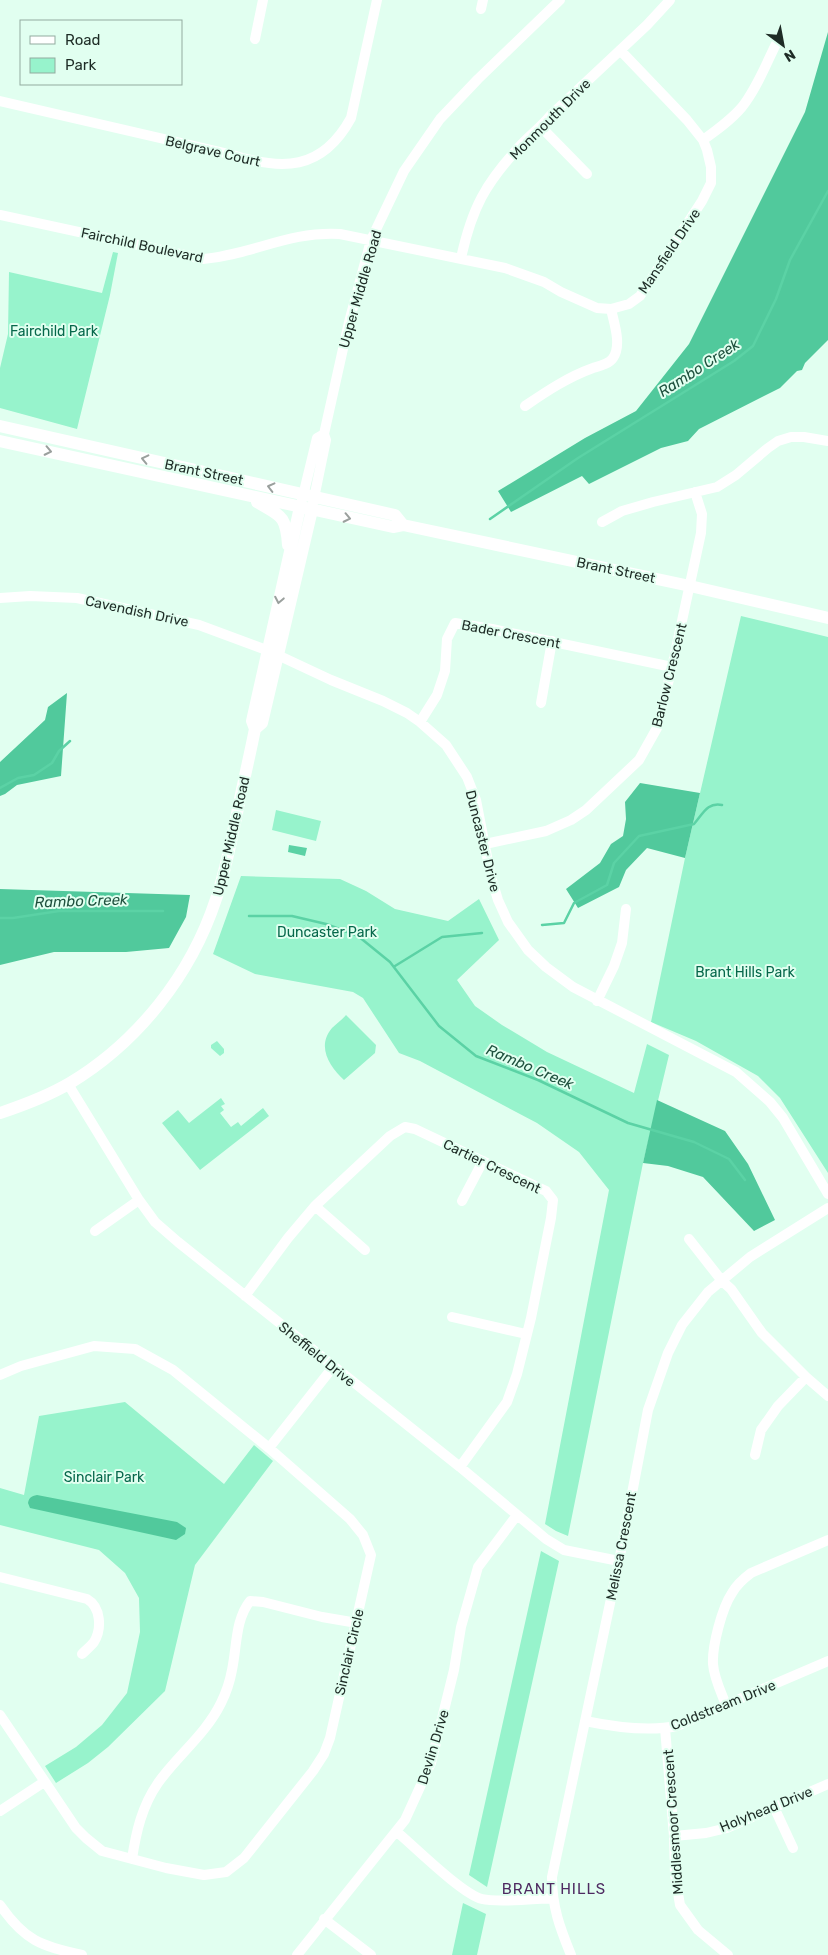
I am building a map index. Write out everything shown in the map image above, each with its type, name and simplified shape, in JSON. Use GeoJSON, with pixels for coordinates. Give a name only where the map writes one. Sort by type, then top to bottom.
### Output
{"type":"FeatureCollection","features":[{"type":"Feature","properties":{"kind":"main road","name":"Brant Street"},"geometry":{"type":"LineString","coordinates":[[0,426],[307,502]]}},
{"type":"Feature","properties":{"kind":"main road","name":"Brant Street"},"geometry":{"type":"LineString","coordinates":[[0,441],[246,495],[395,515],[403,525],[690,586],[828,618]]}},
{"type":"Feature","properties":{"kind":"main road"},"geometry":{"type":"LineString","coordinates":[[246,495],[278,514],[287,532],[288,552]]}},
{"type":"Feature","properties":{"kind":"main road","name":"Upper Middle Road"},"geometry":{"type":"LineString","coordinates":[[0,1113],[34,1101],[68,1084],[98,1064],[133,1033],[152,1013],[175,982],[208,923],[225,870],[255,729],[262,723],[288,552],[307,502]]}},
{"type":"Feature","properties":{"kind":"main road","name":"Upper Middle Road"},"geometry":{"type":"LineString","coordinates":[[273,653],[307,502]]}},
{"type":"Feature","properties":{"kind":"street"},"geometry":{"type":"LineString","coordinates":[[256,39],[263,0]]}},
{"type":"Feature","properties":{"kind":"street","name":"Belgrave Court"},"geometry":{"type":"LineString","coordinates":[[0,101],[229,154],[256,163],[293,164],[315,157],[330,148],[351,118],[377,0]]}},
{"type":"Feature","properties":{"kind":"street","name":"Upper Middle Road"},"geometry":{"type":"LineString","coordinates":[[307,502],[326,440],[324,434],[349,322],[371,240],[404,171],[440,118],[560,0]]}},
{"type":"Feature","properties":{"kind":"street","name":"Monmouth Drive"},"geometry":{"type":"LineString","coordinates":[[461,258],[480,197],[496,174],[550,116],[670,0]]}},
{"type":"Feature","properties":{"kind":"street"},"geometry":{"type":"LineString","coordinates":[[703,140],[721,127],[741,107],[753,90],[777,42]]}},
{"type":"Feature","properties":{"kind":"street","name":"Mansfield Drive"},"geometry":{"type":"LineString","coordinates":[[611,309],[629,304],[640,296],[702,201],[711,183],[709,158],[703,140],[687,120],[620,50]]}},
{"type":"Feature","properties":{"kind":"street"},"geometry":{"type":"LineString","coordinates":[[541,127],[587,174]]}},
{"type":"Feature","properties":{"kind":"street","name":"Fairchild Boulevard"},"geometry":{"type":"LineString","coordinates":[[0,215],[203,259],[223,258],[303,235],[340,234],[371,240]]}},
{"type":"Feature","properties":{"kind":"street"},"geometry":{"type":"LineString","coordinates":[[371,240],[519,272],[597,308],[611,309],[616,334],[616,351],[613,359],[604,365],[571,377],[526,406]]}},
{"type":"Feature","properties":{"kind":"street"},"geometry":{"type":"LineString","coordinates":[[602,522],[622,510],[716,488],[736,475],[778,441],[791,437],[804,437],[828,441]]}},
{"type":"Feature","properties":{"kind":"street","name":"Barlow Crescent"},"geometry":{"type":"LineString","coordinates":[[485,844],[546,831],[572,820],[586,810],[639,760],[657,728],[690,586],[702,524],[702,514],[695,492]]}},
{"type":"Feature","properties":{"kind":"street","name":"Cavendish Drive"},"geometry":{"type":"LineString","coordinates":[[0,598],[30,596],[78,598],[199,625],[273,653]]}},
{"type":"Feature","properties":{"kind":"street","name":"Bader Crescent"},"geometry":{"type":"LineString","coordinates":[[420,722],[437,695],[445,671],[447,639],[455,623],[470,624],[672,667]]}},
{"type":"Feature","properties":{"kind":"street"},"geometry":{"type":"LineString","coordinates":[[541,703],[552,641]]}},
{"type":"Feature","properties":{"kind":"street","name":"Duncaster Drive"},"geometry":{"type":"LineString","coordinates":[[273,653],[407,713],[420,722],[446,746],[467,777],[476,800],[491,877],[498,900],[508,922],[528,950],[546,968],[573,987],[736,1072],[757,1089],[783,1118],[828,1194]]}},
{"type":"Feature","properties":{"kind":"street"},"geometry":{"type":"LineString","coordinates":[[597,1001],[614,966],[622,943],[626,908]]}},
{"type":"Feature","properties":{"kind":"street","name":"Sheffield Drive"},"geometry":{"type":"LineString","coordinates":[[68,1084],[155,1222],[546,1539],[564,1550],[619,1561]]}},
{"type":"Feature","properties":{"kind":"street","name":"Cartier Crescent"},"geometry":{"type":"LineString","coordinates":[[245,1296],[288,1238],[315,1206],[390,1136],[405,1128],[415,1129],[546,1191],[553,1200],[552,1218],[517,1374],[507,1402],[460,1468]]}},
{"type":"Feature","properties":{"kind":"street"},"geometry":{"type":"LineString","coordinates":[[462,1201],[483,1162]]}},
{"type":"Feature","properties":{"kind":"street"},"geometry":{"type":"LineString","coordinates":[[95,1231],[140,1200]]}},
{"type":"Feature","properties":{"kind":"street"},"geometry":{"type":"LineString","coordinates":[[315,1206],[365,1250]]}},
{"type":"Feature","properties":{"kind":"street","name":"Melissa Crescent"},"geometry":{"type":"LineString","coordinates":[[571,1955],[562,1933],[552,1898],[552,1877],[619,1561],[648,1410],[657,1380],[682,1325],[708,1292],[750,1257],[828,1208]]}},
{"type":"Feature","properties":{"kind":"street"},"geometry":{"type":"LineString","coordinates":[[688,1239],[731,1289],[762,1332],[806,1377],[828,1396]]}},
{"type":"Feature","properties":{"kind":"street"},"geometry":{"type":"LineString","coordinates":[[452,1317],[526,1334]]}},
{"type":"Feature","properties":{"kind":"street","name":"Sinclair Circle"},"geometry":{"type":"LineString","coordinates":[[0,1375],[21,1366],[94,1346],[135,1349],[173,1370],[338,1507],[364,1535],[371,1555],[330,1738],[324,1754],[313,1771],[244,1858],[226,1872],[204,1875],[166,1868],[102,1851],[76,1828],[0,1715]]}},
{"type":"Feature","properties":{"kind":"street"},"geometry":{"type":"LineString","coordinates":[[269,1448],[333,1367]]}},
{"type":"Feature","properties":{"kind":"street"},"geometry":{"type":"LineString","coordinates":[[755,1455],[761,1430],[778,1406],[806,1377]]}},
{"type":"Feature","properties":{"kind":"street","name":"Devlin Drive"},"geometry":{"type":"LineString","coordinates":[[297,1955],[324,1919],[397,1832],[409,1812],[431,1763],[454,1670],[466,1609],[478,1567],[517,1515]]}},
{"type":"Feature","properties":{"kind":"street"},"geometry":{"type":"LineString","coordinates":[[726,1705],[716,1680],[713,1652],[730,1594],[740,1581],[751,1574],[828,1540]]}},
{"type":"Feature","properties":{"kind":"street"},"geometry":{"type":"LineString","coordinates":[[0,1577],[87,1599],[92,1602],[97,1609],[100,1620],[95,1641],[82,1654]]}},
{"type":"Feature","properties":{"kind":"street"},"geometry":{"type":"LineString","coordinates":[[132,1859],[136,1835],[144,1809],[157,1784],[210,1722],[221,1702],[232,1672],[243,1609],[250,1601],[263,1602],[322,1617],[356,1623]]}},
{"type":"Feature","properties":{"kind":"street","name":"Coldstream Drive"},"geometry":{"type":"LineString","coordinates":[[585,1721],[627,1727],[665,1728],[677,1726],[828,1661]]}},
{"type":"Feature","properties":{"kind":"street","name":"Middlesmoor Crescent"},"geometry":{"type":"LineString","coordinates":[[665,1728],[674,1836],[675,1875],[680,1905],[698,1930],[728,1955]]}},
{"type":"Feature","properties":{"kind":"street"},"geometry":{"type":"LineString","coordinates":[[0,1811],[44,1782]]}},
{"type":"Feature","properties":{"kind":"street","name":"Holyhead Drive"},"geometry":{"type":"LineString","coordinates":[[674,1836],[706,1833],[727,1828],[828,1784]]}},
{"type":"Feature","properties":{"kind":"street"},"geometry":{"type":"LineString","coordinates":[[774,1807],[793,1848]]}},
{"type":"Feature","properties":{"kind":"street"},"geometry":{"type":"LineString","coordinates":[[397,1832],[466,1892],[480,1899],[552,1898]]}},
{"type":"Feature","properties":{"kind":"street"},"geometry":{"type":"LineString","coordinates":[[0,1905],[16,1927],[38,1944],[82,1955]]}},
{"type":"Feature","properties":{"kind":"street"},"geometry":{"type":"LineString","coordinates":[[324,1919],[371,1955]]}},
{"type":"Feature","properties":{"kind":"green space","name":"Fairchild Park"},"geometry":{"type":"Polygon","coordinates":[[[113,252],[118,253],[110,295],[77,429],[0,408],[0,368],[8,334],[9,272],[102,293],[113,252]]]}},
{"type":"Feature","properties":{"kind":"green space","name":"Brant Hills Park"},"geometry":{"type":"Polygon","coordinates":[[[741,616],[828,637],[828,1173],[780,1098],[758,1076],[696,1041],[651,1022],[685,858],[741,616]]]}},
{"type":"Feature","properties":{"kind":"green space"},"geometry":{"type":"Polygon","coordinates":[[[276,810],[321,821],[316,841],[272,830],[276,810]]]}},
{"type":"Feature","properties":{"kind":"green space","name":"Duncaster Park"},"geometry":{"type":"Polygon","coordinates":[[[241,876],[340,879],[366,891],[395,909],[448,921],[479,899],[499,940],[457,980],[475,1006],[547,1052],[634,1093],[647,1044],[669,1055],[643,1163],[568,1536],[545,1524],[609,1190],[579,1152],[537,1123],[420,1061],[399,1053],[363,998],[353,992],[255,974],[213,954],[241,876]]]}},
{"type":"Feature","properties":{"kind":"green space"},"geometry":{"type":"Polygon","coordinates":[[[346,1015],[376,1045],[375,1053],[344,1080],[330,1063],[325,1049],[325,1042],[332,1028],[346,1015]]]}},
{"type":"Feature","properties":{"kind":"green space"},"geometry":{"type":"Polygon","coordinates":[[[217,1041],[224,1049],[224,1053],[220,1056],[211,1048],[211,1045],[217,1041]]]}},
{"type":"Feature","properties":{"kind":"green space"},"geometry":{"type":"Polygon","coordinates":[[[221,1098],[225,1104],[221,1106],[224,1110],[220,1113],[231,1127],[238,1122],[241,1126],[263,1108],[269,1116],[200,1170],[162,1123],[178,1110],[189,1123],[221,1098]]]}},
{"type":"Feature","properties":{"kind":"green space","name":"Sinclair Park"},"geometry":{"type":"Polygon","coordinates":[[[125,1402],[224,1484],[254,1445],[273,1461],[195,1565],[165,1691],[108,1747],[88,1763],[56,1783],[45,1766],[76,1747],[102,1725],[127,1693],[140,1632],[139,1598],[125,1573],[99,1550],[0,1525],[0,1488],[24,1495],[39,1416],[125,1402]]]}},
{"type":"Feature","properties":{"kind":"green space"},"geometry":{"type":"Polygon","coordinates":[[[541,1551],[559,1561],[487,1887],[469,1875],[541,1551]]]}},
{"type":"Feature","properties":{"kind":"green space"},"geometry":{"type":"Polygon","coordinates":[[[463,1903],[486,1914],[477,1955],[452,1955],[463,1903]]]}},
{"type":"Feature","properties":{"kind":"shaded area"},"geometry":{"type":"Polygon","coordinates":[[[828,32],[828,340],[805,363],[802,370],[797,371],[780,388],[699,429],[688,441],[661,448],[589,484],[582,476],[511,512],[498,491],[585,438],[636,411],[689,344],[805,112],[828,32]]]}},
{"type":"Feature","properties":{"kind":"shaded area"},"geometry":{"type":"Polygon","coordinates":[[[67,693],[61,776],[17,785],[0,796],[0,762],[45,720],[48,707],[67,693]]]}},
{"type":"Feature","properties":{"kind":"shaded area"},"geometry":{"type":"Polygon","coordinates":[[[640,783],[700,793],[685,858],[647,848],[626,870],[619,887],[578,908],[566,889],[600,863],[611,844],[623,836],[626,819],[625,802],[640,783]]]}},
{"type":"Feature","properties":{"kind":"shaded area"},"geometry":{"type":"Polygon","coordinates":[[[289,845],[307,848],[305,856],[288,852],[289,845]]]}},
{"type":"Feature","properties":{"kind":"shaded area"},"geometry":{"type":"Polygon","coordinates":[[[0,889],[190,895],[186,917],[169,948],[126,952],[54,952],[0,965],[0,889]]]}},
{"type":"Feature","properties":{"kind":"shaded area"},"geometry":{"type":"Polygon","coordinates":[[[657,1100],[725,1131],[748,1164],[775,1220],[754,1231],[703,1177],[668,1166],[643,1163],[657,1100]]]}},
{"type":"Feature","properties":{"kind":"shaded area"},"geometry":{"type":"Polygon","coordinates":[[[37,1495],[177,1522],[186,1528],[185,1534],[176,1540],[30,1508],[29,1500],[37,1495]]]}},
{"type":"Feature","properties":{"kind":"waterway","name":"Rambo Creek"},"geometry":{"type":"LineString","coordinates":[[490,519],[578,458],[734,361],[753,346],[776,299],[790,260],[828,191]]}},
{"type":"Feature","properties":{"kind":"waterway"},"geometry":{"type":"LineString","coordinates":[[0,788],[18,778],[34,775],[52,763],[59,751],[70,741]]}},
{"type":"Feature","properties":{"kind":"waterway"},"geometry":{"type":"LineString","coordinates":[[542,925],[564,923],[574,903],[607,885],[614,863],[639,836],[694,824],[709,807],[722,805]]}},
{"type":"Feature","properties":{"kind":"waterway","name":"Rambo Creek"},"geometry":{"type":"LineString","coordinates":[[0,918],[13,918],[59,911],[163,911]]}},
{"type":"Feature","properties":{"kind":"waterway","name":"Rambo Creek"},"geometry":{"type":"LineString","coordinates":[[249,916],[292,916],[326,924],[358,936],[390,962],[439,1026],[476,1056],[538,1080],[628,1123],[694,1142],[729,1159],[745,1180]]}},
{"type":"Feature","properties":{"kind":"waterway"},"geometry":{"type":"LineString","coordinates":[[395,966],[442,937],[482,933]]}},
{"type":"Feature","properties":{"kind":"district","name":"BRANT HILLS"},"geometry":{"type":"Point","coordinates":[554,1889]}}]}
